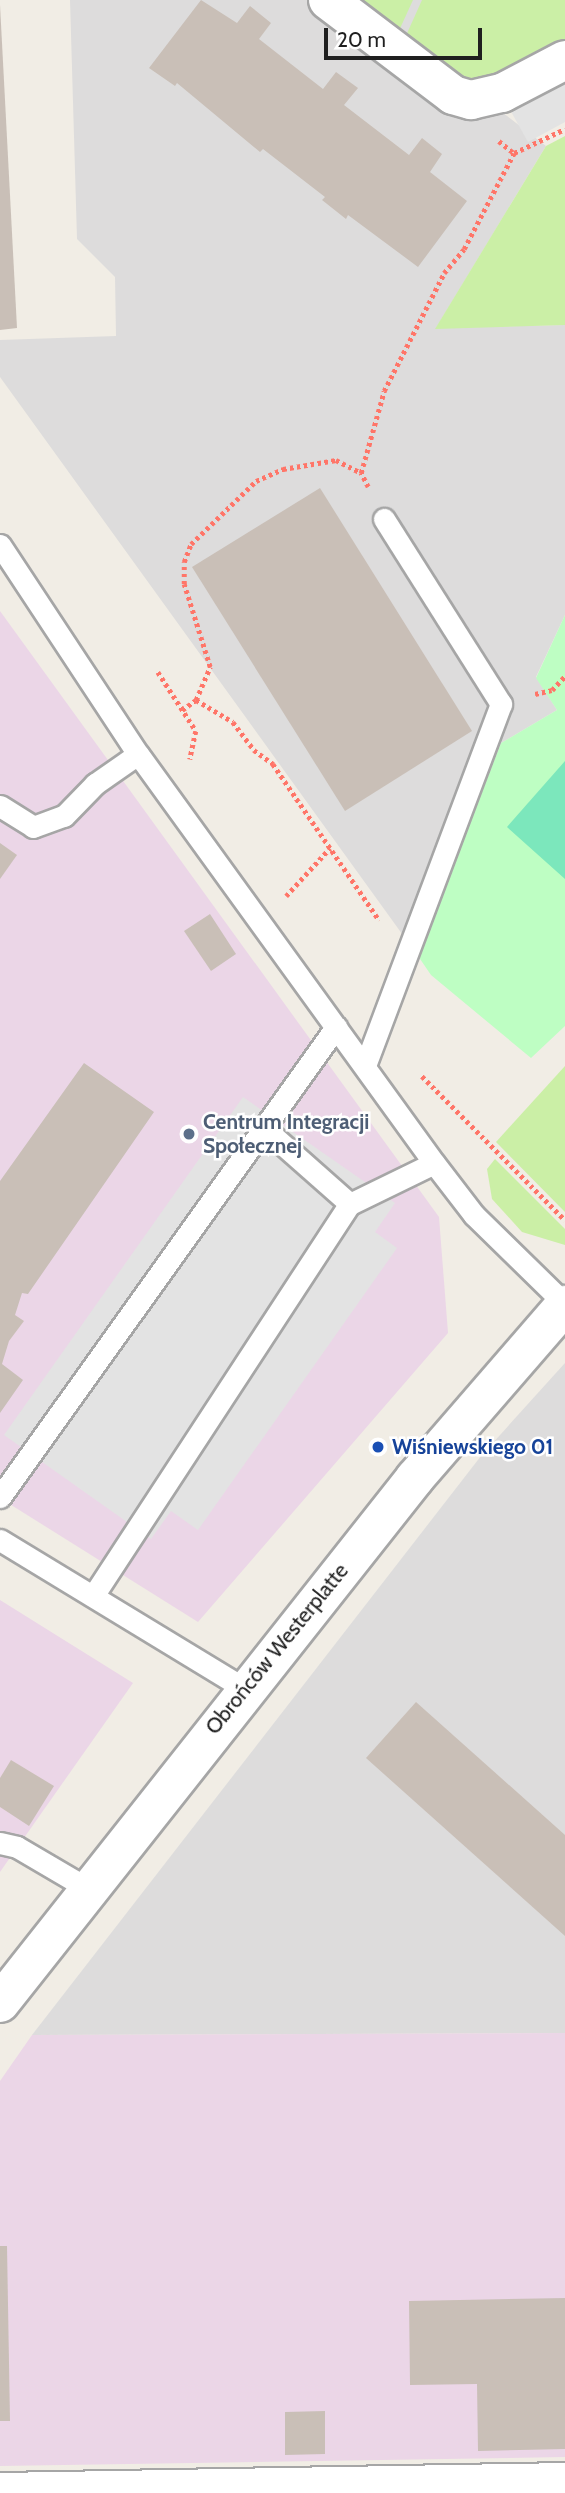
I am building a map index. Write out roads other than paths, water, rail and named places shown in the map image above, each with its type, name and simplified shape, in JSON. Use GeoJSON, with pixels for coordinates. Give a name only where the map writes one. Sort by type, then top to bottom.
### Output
{"type":"FeatureCollection","features":[{"type":"Feature","properties":{"kind":"street"},"geometry":{"type":"LineString","coordinates":[[328,0],[437,85],[462,97],[502,93],[565,60]]}},
{"type":"Feature","properties":{"kind":"street","name":"Obrońców Westerplatte"},"geometry":{"type":"LineString","coordinates":[[0,2003],[87,1888],[415,1478],[565,1304]]}},
{"type":"Feature","properties":{"kind":"street"},"geometry":{"type":"LineString","coordinates":[[0,2492],[565,2482]]}},
{"type":"Feature","properties":{"kind":"lane"},"geometry":{"type":"LineString","coordinates":[[366,1063],[501,704],[384,519]]}},
{"type":"Feature","properties":{"kind":"lane"},"geometry":{"type":"LineString","coordinates":[[0,545],[138,754],[366,1063],[434,1163],[474,1215],[565,1304]]}},
{"type":"Feature","properties":{"kind":"lane"},"geometry":{"type":"LineString","coordinates":[[0,806],[33,827],[64,817],[95,784],[138,754]]}},
{"type":"Feature","properties":{"kind":"lane"},"geometry":{"type":"LineString","coordinates":[[0,1497],[337,1027]]}},
{"type":"Feature","properties":{"kind":"lane"},"geometry":{"type":"LineString","coordinates":[[264,1128],[350,1204]]}},
{"type":"Feature","properties":{"kind":"lane"},"geometry":{"type":"LineString","coordinates":[[93,1596],[350,1204],[434,1163]]}},
{"type":"Feature","properties":{"kind":"lane"},"geometry":{"type":"LineString","coordinates":[[0,1540],[245,1689]]}},
{"type":"Feature","properties":{"kind":"lane"},"geometry":{"type":"LineString","coordinates":[[0,1843],[17,1847],[87,1888]]}},
{"type":"Feature","properties":{"kind":"place","name":"Centrum Integracji Społecznej"},"geometry":{"type":"Point","coordinates":[189,1134]}},
{"type":"Feature","properties":{"kind":"place","name":"Wiśniewskiego 01"},"geometry":{"type":"Point","coordinates":[378,1447]}}]}
